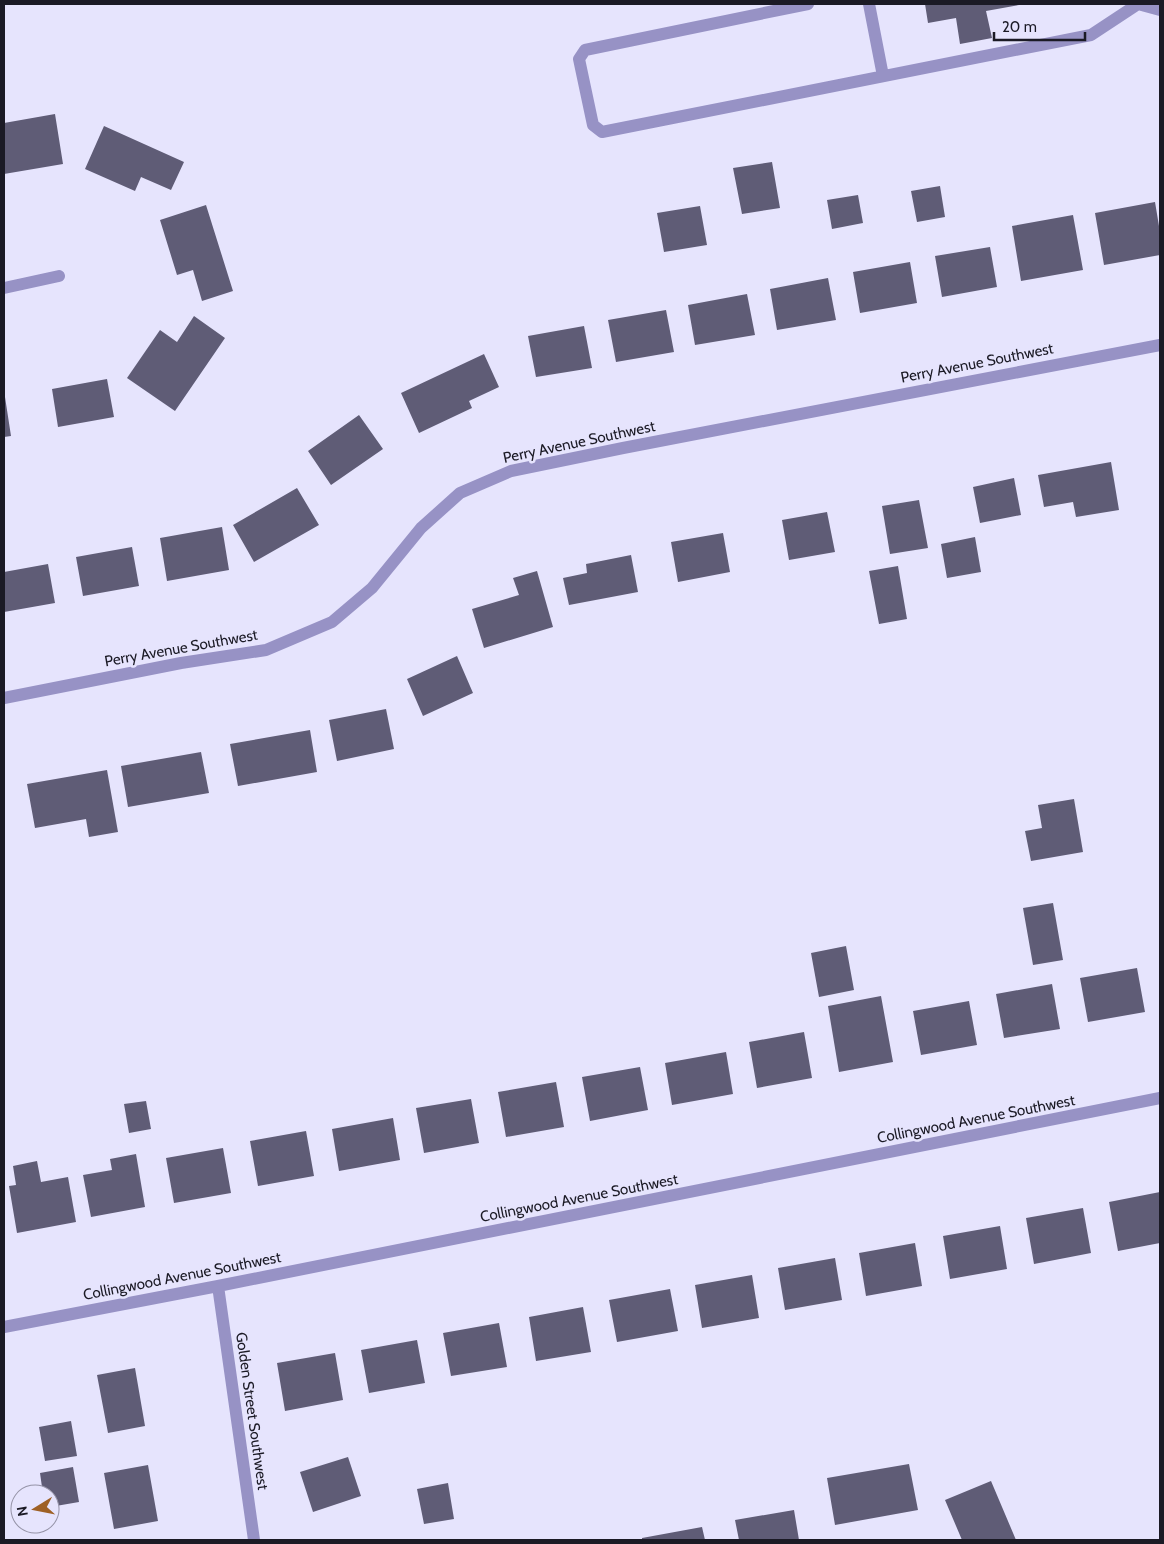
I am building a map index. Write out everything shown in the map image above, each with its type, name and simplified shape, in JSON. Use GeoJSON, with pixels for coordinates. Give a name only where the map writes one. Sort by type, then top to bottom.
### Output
{"type":"FeatureCollection","features":[{"type":"Feature","properties":{"kind":"street"},"geometry":{"type":"LineString","coordinates":[[808,4],[585,50],[579,59],[593,125],[602,132],[1091,35],[1138,4],[1160,10]]}},
{"type":"Feature","properties":{"kind":"street"},"geometry":{"type":"LineString","coordinates":[[869,4],[883,76]]}},
{"type":"Feature","properties":{"kind":"street"},"geometry":{"type":"LineString","coordinates":[[4,288],[59,276]]}},
{"type":"Feature","properties":{"kind":"street","name":"Perry Avenue Southwest"},"geometry":{"type":"LineString","coordinates":[[4,698],[181,663],[266,650],[332,622],[372,588],[421,528],[460,493],[511,471],[1160,345]]}},
{"type":"Feature","properties":{"kind":"street","name":"Collingwood Avenue Southwest"},"geometry":{"type":"LineString","coordinates":[[4,1327],[1160,1098]]}},
{"type":"Feature","properties":{"kind":"street","name":"Golden Street Southwest"},"geometry":{"type":"LineString","coordinates":[[218,1286],[254,1540]]}},
{"type":"Feature","properties":{"kind":"building"},"geometry":{"type":"Polygon","coordinates":[[[925,4],[1019,5],[986,11],[992,38],[960,44],[956,18],[928,23],[925,4]]]}},
{"type":"Feature","properties":{"kind":"building"},"geometry":{"type":"Polygon","coordinates":[[[55,114],[63,164],[4,174],[4,123],[55,114]]]}},
{"type":"Feature","properties":{"kind":"building"},"geometry":{"type":"Polygon","coordinates":[[[104,126],[184,162],[171,190],[141,177],[135,191],[85,169],[104,126]]]}},
{"type":"Feature","properties":{"kind":"building"},"geometry":{"type":"Polygon","coordinates":[[[772,162],[780,208],[742,214],[733,168],[772,162]]]}},
{"type":"Feature","properties":{"kind":"building"},"geometry":{"type":"Polygon","coordinates":[[[940,186],[945,217],[917,222],[911,191],[940,186]]]}},
{"type":"Feature","properties":{"kind":"building"},"geometry":{"type":"Polygon","coordinates":[[[858,195],[863,223],[832,229],[827,200],[858,195]]]}},
{"type":"Feature","properties":{"kind":"building"},"geometry":{"type":"Polygon","coordinates":[[[1155,202],[1160,232],[1160,255],[1104,265],[1095,213],[1155,202]]]}},
{"type":"Feature","properties":{"kind":"building"},"geometry":{"type":"Polygon","coordinates":[[[206,205],[233,291],[202,301],[193,270],[177,275],[160,220],[206,205]]]}},
{"type":"Feature","properties":{"kind":"building"},"geometry":{"type":"Polygon","coordinates":[[[700,206],[707,245],[664,252],[657,213],[700,206]]]}},
{"type":"Feature","properties":{"kind":"building"},"geometry":{"type":"Polygon","coordinates":[[[1073,215],[1083,270],[1021,281],[1012,226],[1073,215]]]}},
{"type":"Feature","properties":{"kind":"building"},"geometry":{"type":"Polygon","coordinates":[[[990,247],[997,287],[942,297],[935,256],[990,247]]]}},
{"type":"Feature","properties":{"kind":"building"},"geometry":{"type":"Polygon","coordinates":[[[910,262],[917,303],[860,313],[853,272],[910,262]]]}},
{"type":"Feature","properties":{"kind":"building"},"geometry":{"type":"Polygon","coordinates":[[[828,278],[836,320],[777,330],[770,289],[828,278]]]}},
{"type":"Feature","properties":{"kind":"building"},"geometry":{"type":"Polygon","coordinates":[[[747,294],[755,335],[695,345],[688,305],[747,294]]]}},
{"type":"Feature","properties":{"kind":"building"},"geometry":{"type":"Polygon","coordinates":[[[666,310],[674,352],[616,362],[608,320],[666,310]]]}},
{"type":"Feature","properties":{"kind":"building"},"geometry":{"type":"Polygon","coordinates":[[[194,316],[225,338],[175,411],[127,378],[160,330],[177,342],[194,316]]]}},
{"type":"Feature","properties":{"kind":"building"},"geometry":{"type":"Polygon","coordinates":[[[584,326],[592,368],[536,377],[528,336],[584,326]]]}},
{"type":"Feature","properties":{"kind":"building"},"geometry":{"type":"Polygon","coordinates":[[[484,354],[499,387],[469,401],[472,408],[419,433],[401,393],[484,354]]]}},
{"type":"Feature","properties":{"kind":"building"},"geometry":{"type":"Polygon","coordinates":[[[107,379],[114,417],[58,427],[52,389],[107,379]]]}},
{"type":"Feature","properties":{"kind":"building"},"geometry":{"type":"Polygon","coordinates":[[[4,398],[11,436],[4,437],[4,398]]]}},
{"type":"Feature","properties":{"kind":"building"},"geometry":{"type":"Polygon","coordinates":[[[359,415],[383,449],[331,485],[308,451],[359,415]]]}},
{"type":"Feature","properties":{"kind":"building"},"geometry":{"type":"Polygon","coordinates":[[[1111,462],[1119,510],[1076,517],[1073,502],[1044,507],[1038,475],[1111,462]]]}},
{"type":"Feature","properties":{"kind":"building"},"geometry":{"type":"Polygon","coordinates":[[[1014,478],[1021,515],[980,523],[973,487],[1014,478]]]}},
{"type":"Feature","properties":{"kind":"building"},"geometry":{"type":"Polygon","coordinates":[[[297,488],[319,525],[254,562],[233,525],[297,488]]]}},
{"type":"Feature","properties":{"kind":"building"},"geometry":{"type":"Polygon","coordinates":[[[919,500],[928,548],[890,554],[882,506],[919,500]]]}},
{"type":"Feature","properties":{"kind":"building"},"geometry":{"type":"Polygon","coordinates":[[[827,512],[835,552],[789,560],[782,520],[827,512]]]}},
{"type":"Feature","properties":{"kind":"building"},"geometry":{"type":"Polygon","coordinates":[[[222,527],[229,570],[167,581],[160,538],[222,527]]]}},
{"type":"Feature","properties":{"kind":"building"},"geometry":{"type":"Polygon","coordinates":[[[723,533],[730,572],[678,582],[671,542],[723,533]]]}},
{"type":"Feature","properties":{"kind":"building"},"geometry":{"type":"Polygon","coordinates":[[[975,537],[981,572],[947,578],[941,544],[975,537]]]}},
{"type":"Feature","properties":{"kind":"building"},"geometry":{"type":"Polygon","coordinates":[[[132,547],[139,586],[83,596],[76,557],[132,547]]]}},
{"type":"Feature","properties":{"kind":"building"},"geometry":{"type":"Polygon","coordinates":[[[631,555],[638,592],[569,605],[563,578],[587,573],[586,564],[631,555]]]}},
{"type":"Feature","properties":{"kind":"building"},"geometry":{"type":"Polygon","coordinates":[[[48,564],[55,603],[4,612],[4,572],[48,564]]]}},
{"type":"Feature","properties":{"kind":"building"},"geometry":{"type":"Polygon","coordinates":[[[898,566],[907,619],[879,624],[869,571],[898,566]]]}},
{"type":"Feature","properties":{"kind":"building"},"geometry":{"type":"Polygon","coordinates":[[[537,571],[553,627],[484,648],[472,609],[519,595],[513,578],[537,571]]]}},
{"type":"Feature","properties":{"kind":"building"},"geometry":{"type":"Polygon","coordinates":[[[457,656],[473,693],[423,716],[407,679],[457,656]]]}},
{"type":"Feature","properties":{"kind":"building"},"geometry":{"type":"Polygon","coordinates":[[[386,709],[394,749],[337,761],[329,720],[386,709]]]}},
{"type":"Feature","properties":{"kind":"building"},"geometry":{"type":"Polygon","coordinates":[[[310,730],[317,772],[238,786],[230,744],[310,730]]]}},
{"type":"Feature","properties":{"kind":"building"},"geometry":{"type":"Polygon","coordinates":[[[201,752],[209,793],[128,807],[121,766],[201,752]]]}},
{"type":"Feature","properties":{"kind":"building"},"geometry":{"type":"Polygon","coordinates":[[[107,770],[118,832],[89,837],[86,819],[35,828],[27,784],[107,770]]]}},
{"type":"Feature","properties":{"kind":"building"},"geometry":{"type":"Polygon","coordinates":[[[1074,799],[1083,852],[1031,861],[1025,831],[1042,828],[1038,805],[1074,799]]]}},
{"type":"Feature","properties":{"kind":"building"},"geometry":{"type":"Polygon","coordinates":[[[1053,903],[1063,960],[1033,965],[1023,908],[1053,903]]]}},
{"type":"Feature","properties":{"kind":"building"},"geometry":{"type":"Polygon","coordinates":[[[846,946],[854,990],[819,997],[811,953],[846,946]]]}},
{"type":"Feature","properties":{"kind":"building"},"geometry":{"type":"Polygon","coordinates":[[[1137,968],[1145,1012],[1088,1022],[1080,978],[1137,968]]]}},
{"type":"Feature","properties":{"kind":"building"},"geometry":{"type":"Polygon","coordinates":[[[1052,984],[1060,1029],[1004,1038],[996,994],[1052,984]]]}},
{"type":"Feature","properties":{"kind":"building"},"geometry":{"type":"Polygon","coordinates":[[[881,996],[893,1062],[839,1072],[828,1006],[881,996]]]}},
{"type":"Feature","properties":{"kind":"building"},"geometry":{"type":"Polygon","coordinates":[[[969,1001],[977,1045],[921,1055],[913,1011],[969,1001]]]}},
{"type":"Feature","properties":{"kind":"building"},"geometry":{"type":"Polygon","coordinates":[[[804,1032],[812,1078],[757,1088],[749,1042],[804,1032]]]}},
{"type":"Feature","properties":{"kind":"building"},"geometry":{"type":"Polygon","coordinates":[[[726,1052],[733,1094],[672,1105],[665,1063],[726,1052]]]}},
{"type":"Feature","properties":{"kind":"building"},"geometry":{"type":"Polygon","coordinates":[[[640,1067],[648,1110],[590,1121],[582,1077],[640,1067]]]}},
{"type":"Feature","properties":{"kind":"building"},"geometry":{"type":"Polygon","coordinates":[[[556,1082],[564,1127],[506,1137],[498,1092],[556,1082]]]}},
{"type":"Feature","properties":{"kind":"building"},"geometry":{"type":"Polygon","coordinates":[[[471,1099],[479,1143],[424,1153],[416,1108],[471,1099]]]}},
{"type":"Feature","properties":{"kind":"building"},"geometry":{"type":"Polygon","coordinates":[[[146,1101],[151,1129],[129,1133],[124,1104],[146,1101]]]}},
{"type":"Feature","properties":{"kind":"building"},"geometry":{"type":"Polygon","coordinates":[[[393,1118],[400,1160],[339,1171],[332,1129],[393,1118]]]}},
{"type":"Feature","properties":{"kind":"building"},"geometry":{"type":"Polygon","coordinates":[[[306,1131],[314,1176],[258,1186],[250,1141],[306,1131]]]}},
{"type":"Feature","properties":{"kind":"building"},"geometry":{"type":"Polygon","coordinates":[[[223,1148],[231,1193],[174,1203],[166,1158],[223,1148]]]}},
{"type":"Feature","properties":{"kind":"building"},"geometry":{"type":"Polygon","coordinates":[[[136,1154],[145,1207],[91,1217],[83,1175],[112,1170],[110,1159],[136,1154]]]}},
{"type":"Feature","properties":{"kind":"building"},"geometry":{"type":"Polygon","coordinates":[[[37,1161],[41,1182],[68,1177],[76,1222],[17,1233],[9,1186],[16,1185],[13,1166],[37,1161]]]}},
{"type":"Feature","properties":{"kind":"building"},"geometry":{"type":"Polygon","coordinates":[[[1160,1192],[1160,1243],[1118,1251],[1109,1202],[1160,1192]]]}},
{"type":"Feature","properties":{"kind":"building"},"geometry":{"type":"Polygon","coordinates":[[[1083,1208],[1091,1253],[1034,1264],[1026,1218],[1083,1208]]]}},
{"type":"Feature","properties":{"kind":"building"},"geometry":{"type":"Polygon","coordinates":[[[1000,1226],[1007,1269],[950,1279],[943,1236],[1000,1226]]]}},
{"type":"Feature","properties":{"kind":"building"},"geometry":{"type":"Polygon","coordinates":[[[915,1243],[922,1286],[866,1296],[859,1253],[915,1243]]]}},
{"type":"Feature","properties":{"kind":"building"},"geometry":{"type":"Polygon","coordinates":[[[835,1258],[842,1300],[785,1310],[778,1268],[835,1258]]]}},
{"type":"Feature","properties":{"kind":"building"},"geometry":{"type":"Polygon","coordinates":[[[752,1275],[759,1318],[702,1328],[695,1285],[752,1275]]]}},
{"type":"Feature","properties":{"kind":"building"},"geometry":{"type":"Polygon","coordinates":[[[670,1289],[678,1331],[617,1342],[609,1300],[670,1289]]]}},
{"type":"Feature","properties":{"kind":"building"},"geometry":{"type":"Polygon","coordinates":[[[583,1307],[591,1352],[536,1361],[529,1317],[583,1307]]]}},
{"type":"Feature","properties":{"kind":"building"},"geometry":{"type":"Polygon","coordinates":[[[499,1323],[507,1367],[451,1376],[443,1333],[499,1323]]]}},
{"type":"Feature","properties":{"kind":"building"},"geometry":{"type":"Polygon","coordinates":[[[417,1340],[425,1383],[369,1393],[361,1350],[417,1340]]]}},
{"type":"Feature","properties":{"kind":"building"},"geometry":{"type":"Polygon","coordinates":[[[335,1353],[343,1400],[285,1411],[277,1363],[335,1353]]]}},
{"type":"Feature","properties":{"kind":"building"},"geometry":{"type":"Polygon","coordinates":[[[135,1368],[145,1426],[108,1433],[97,1375],[135,1368]]]}},
{"type":"Feature","properties":{"kind":"building"},"geometry":{"type":"Polygon","coordinates":[[[71,1421],[77,1456],[45,1461],[39,1427],[71,1421]]]}},
{"type":"Feature","properties":{"kind":"building"},"geometry":{"type":"Polygon","coordinates":[[[348,1457],[361,1496],[313,1512],[300,1472],[348,1457]]]}},
{"type":"Feature","properties":{"kind":"building"},"geometry":{"type":"Polygon","coordinates":[[[909,1464],[918,1510],[835,1525],[827,1478],[909,1464]]]}},
{"type":"Feature","properties":{"kind":"building"},"geometry":{"type":"Polygon","coordinates":[[[148,1465],[158,1521],[114,1529],[104,1473],[148,1465]]]}},
{"type":"Feature","properties":{"kind":"building"},"geometry":{"type":"Polygon","coordinates":[[[73,1467],[79,1502],[60,1505],[60,1484],[42,1484],[40,1473],[73,1467]]]}},
{"type":"Feature","properties":{"kind":"building"},"geometry":{"type":"Polygon","coordinates":[[[991,1481],[1016,1540],[962,1540],[945,1500],[991,1481]]]}},
{"type":"Feature","properties":{"kind":"building"},"geometry":{"type":"Polygon","coordinates":[[[448,1483],[454,1519],[424,1524],[417,1489],[448,1483]]]}},
{"type":"Feature","properties":{"kind":"building"},"geometry":{"type":"Polygon","coordinates":[[[794,1510],[799,1540],[739,1540],[735,1520],[794,1510]]]}},
{"type":"Feature","properties":{"kind":"building"},"geometry":{"type":"Polygon","coordinates":[[[702,1527],[705,1540],[642,1540],[642,1538],[702,1527]]]}}]}
